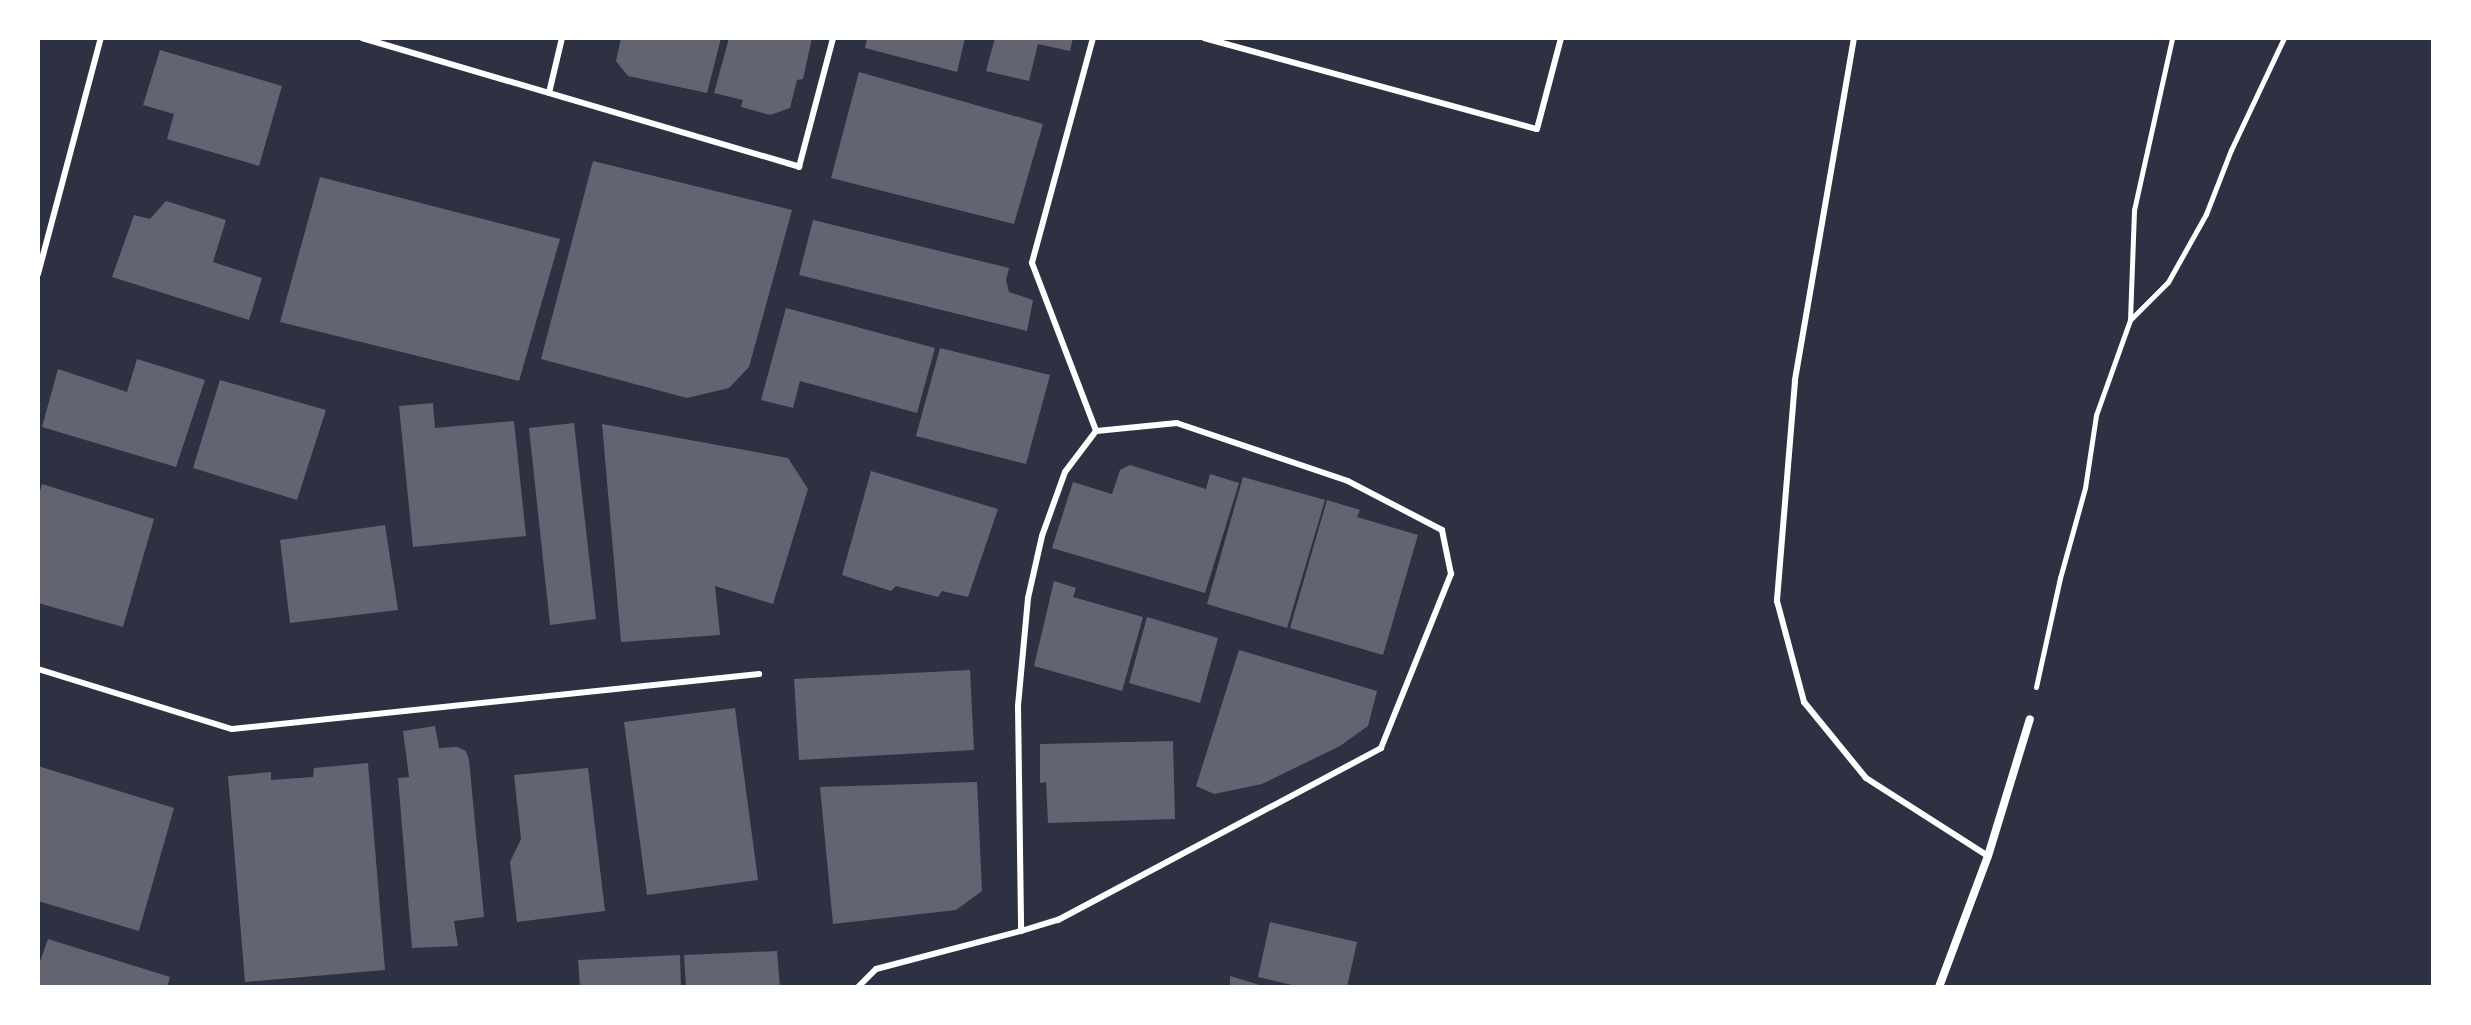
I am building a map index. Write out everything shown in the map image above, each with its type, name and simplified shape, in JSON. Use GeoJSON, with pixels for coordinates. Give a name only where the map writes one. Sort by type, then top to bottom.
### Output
{"type":"FeatureCollection","features":[{"type":"Feature","properties":{"kind":"street"},"geometry":{"type":"LineString","coordinates":[[1939,987],[1988,856],[2030,719]]}},
{"type":"Feature","properties":{"kind":"lane"},"geometry":{"type":"LineString","coordinates":[[38,274],[101,38]]}},
{"type":"Feature","properties":{"kind":"lane"},"geometry":{"type":"LineString","coordinates":[[362,38],[799,167],[833,38]]}},
{"type":"Feature","properties":{"kind":"lane"},"geometry":{"type":"LineString","coordinates":[[549,93],[562,38]]}},
{"type":"Feature","properties":{"kind":"lane"},"geometry":{"type":"LineString","coordinates":[[1093,38],[1032,263],[1096,431]]}},
{"type":"Feature","properties":{"kind":"lane"},"geometry":{"type":"LineString","coordinates":[[1204,38],[1537,129],[1561,38]]}},
{"type":"Feature","properties":{"kind":"lane"},"geometry":{"type":"LineString","coordinates":[[1854,38],[1795,381],[1777,601],[1804,702],[1866,778],[1988,856]]}},
{"type":"Feature","properties":{"kind":"lane"},"geometry":{"type":"LineString","coordinates":[[38,232],[48,235]]}},
{"type":"Feature","properties":{"kind":"lane"},"geometry":{"type":"LineString","coordinates":[[858,987],[876,969],[1021,931],[1058,920],[1381,748],[1451,574],[1442,530],[1348,481],[1177,423],[1096,431],[1065,472],[1042,536],[1028,598],[1018,706],[1021,931]]}},
{"type":"Feature","properties":{"kind":"lane"},"geometry":{"type":"LineString","coordinates":[[38,669],[232,729],[759,674]]}},
{"type":"Feature","properties":{"kind":"path"},"geometry":{"type":"LineString","coordinates":[[2030,719],[2060,578],[2085,488],[2096,415],[2130,320],[2134,210],[2172,38]]}},
{"type":"Feature","properties":{"kind":"path"},"geometry":{"type":"LineString","coordinates":[[2130,320],[2168,282],[2206,214],[2231,150],[2284,38]]}},
{"type":"Feature","properties":{"kind":"building"},"geometry":{"type":"Polygon","coordinates":[[[621,38],[721,38],[707,93],[628,76],[616,61],[621,38]]]}},
{"type":"Feature","properties":{"kind":"building"},"geometry":{"type":"Polygon","coordinates":[[[729,38],[812,38],[803,79],[797,80],[790,108],[770,115],[741,107],[743,100],[714,93],[729,38]]]}},
{"type":"Feature","properties":{"kind":"building"},"geometry":{"type":"Polygon","coordinates":[[[867,38],[965,38],[957,72],[865,48],[867,38]]]}},
{"type":"Feature","properties":{"kind":"building"},"geometry":{"type":"Polygon","coordinates":[[[995,38],[1073,38],[1070,51],[1038,44],[1029,81],[986,71],[995,38]]]}},
{"type":"Feature","properties":{"kind":"building"},"geometry":{"type":"Polygon","coordinates":[[[160,50],[282,86],[259,166],[167,139],[174,114],[143,105],[160,50]]]}},
{"type":"Feature","properties":{"kind":"building"},"geometry":{"type":"Polygon","coordinates":[[[859,72],[1043,124],[1014,224],[831,178],[859,72]]]}},
{"type":"Feature","properties":{"kind":"building"},"geometry":{"type":"Polygon","coordinates":[[[593,161],[792,210],[749,367],[729,388],[687,398],[541,359],[593,161]]]}},
{"type":"Feature","properties":{"kind":"building"},"geometry":{"type":"Polygon","coordinates":[[[320,177],[560,239],[519,381],[280,322],[320,177]]]}},
{"type":"Feature","properties":{"kind":"building"},"geometry":{"type":"Polygon","coordinates":[[[166,201],[226,220],[213,262],[262,278],[249,320],[112,277],[134,215],[150,219],[166,201]]]}},
{"type":"Feature","properties":{"kind":"building"},"geometry":{"type":"Polygon","coordinates":[[[813,220],[1009,268],[1006,280],[1009,292],[1033,300],[1027,331],[799,275],[813,220]]]}},
{"type":"Feature","properties":{"kind":"building"},"geometry":{"type":"Polygon","coordinates":[[[786,308],[935,348],[917,413],[800,381],[793,408],[761,400],[786,308]]]}},
{"type":"Feature","properties":{"kind":"building"},"geometry":{"type":"Polygon","coordinates":[[[940,348],[1050,375],[1026,464],[916,436],[940,348]]]}},
{"type":"Feature","properties":{"kind":"building"},"geometry":{"type":"Polygon","coordinates":[[[137,359],[205,380],[176,467],[42,427],[58,369],[127,392],[137,359]]]}},
{"type":"Feature","properties":{"kind":"building"},"geometry":{"type":"Polygon","coordinates":[[[220,380],[326,410],[297,500],[193,468],[220,380]]]}},
{"type":"Feature","properties":{"kind":"building"},"geometry":{"type":"Polygon","coordinates":[[[433,403],[435,428],[514,421],[526,536],[413,547],[399,406],[433,403]]]}},
{"type":"Feature","properties":{"kind":"building"},"geometry":{"type":"Polygon","coordinates":[[[574,423],[596,619],[550,625],[529,428],[574,423]]]}},
{"type":"Feature","properties":{"kind":"building"},"geometry":{"type":"Polygon","coordinates":[[[602,424],[788,458],[808,489],[773,604],[715,586],[720,635],[621,642],[602,424]]]}},
{"type":"Feature","properties":{"kind":"building"},"geometry":{"type":"Polygon","coordinates":[[[1130,465],[1206,489],[1210,474],[1239,483],[1205,593],[1052,548],[1073,482],[1112,494],[1120,470],[1130,465]]]}},
{"type":"Feature","properties":{"kind":"building"},"geometry":{"type":"Polygon","coordinates":[[[871,471],[998,509],[968,597],[942,591],[938,597],[896,586],[891,591],[842,575],[871,471]]]}},
{"type":"Feature","properties":{"kind":"building"},"geometry":{"type":"Polygon","coordinates":[[[1243,477],[1325,500],[1287,628],[1207,604],[1243,477]]]}},
{"type":"Feature","properties":{"kind":"building"},"geometry":{"type":"Polygon","coordinates":[[[42,484],[154,519],[123,627],[38,603],[38,499],[42,484]]]}},
{"type":"Feature","properties":{"kind":"building"},"geometry":{"type":"Polygon","coordinates":[[[1327,500],[1360,510],[1357,517],[1418,535],[1383,655],[1290,628],[1327,500]]]}},
{"type":"Feature","properties":{"kind":"building"},"geometry":{"type":"Polygon","coordinates":[[[385,525],[398,610],[290,623],[280,540],[385,525]]]}},
{"type":"Feature","properties":{"kind":"building"},"geometry":{"type":"Polygon","coordinates":[[[1054,581],[1076,588],[1073,597],[1143,617],[1122,691],[1034,666],[1054,581]]]}},
{"type":"Feature","properties":{"kind":"building"},"geometry":{"type":"Polygon","coordinates":[[[1147,617],[1218,638],[1200,703],[1129,683],[1147,617]]]}},
{"type":"Feature","properties":{"kind":"building"},"geometry":{"type":"Polygon","coordinates":[[[1239,650],[1377,691],[1368,726],[1340,746],[1262,784],[1214,794],[1196,786],[1239,650]]]}},
{"type":"Feature","properties":{"kind":"building"},"geometry":{"type":"Polygon","coordinates":[[[970,670],[974,750],[799,760],[794,679],[970,670]]]}},
{"type":"Feature","properties":{"kind":"building"},"geometry":{"type":"Polygon","coordinates":[[[735,708],[758,880],[647,895],[624,722],[735,708]]]}},
{"type":"Feature","properties":{"kind":"building"},"geometry":{"type":"Polygon","coordinates":[[[435,726],[439,748],[457,747],[466,751],[469,760],[484,917],[454,921],[458,946],[412,948],[398,778],[409,777],[403,731],[435,726]]]}},
{"type":"Feature","properties":{"kind":"building"},"geometry":{"type":"Polygon","coordinates":[[[1173,741],[1175,819],[1048,823],[1046,782],[1040,783],[1040,744],[1173,741]]]}},
{"type":"Feature","properties":{"kind":"building"},"geometry":{"type":"Polygon","coordinates":[[[368,763],[385,970],[245,982],[228,776],[271,772],[271,780],[313,777],[314,768],[368,763]]]}},
{"type":"Feature","properties":{"kind":"building"},"geometry":{"type":"Polygon","coordinates":[[[38,766],[174,808],[139,931],[38,901],[38,766]]]}},
{"type":"Feature","properties":{"kind":"building"},"geometry":{"type":"Polygon","coordinates":[[[588,768],[605,911],[517,922],[510,862],[521,839],[514,775],[588,768]]]}},
{"type":"Feature","properties":{"kind":"building"},"geometry":{"type":"Polygon","coordinates":[[[977,782],[982,891],[956,910],[833,924],[820,787],[977,782]]]}},
{"type":"Feature","properties":{"kind":"building"},"geometry":{"type":"Polygon","coordinates":[[[1270,922],[1357,942],[1347,987],[1300,987],[1258,977],[1270,922]]]}},
{"type":"Feature","properties":{"kind":"building"},"geometry":{"type":"Polygon","coordinates":[[[48,939],[170,977],[167,987],[38,987],[38,967],[48,939]]]}},
{"type":"Feature","properties":{"kind":"building"},"geometry":{"type":"Polygon","coordinates":[[[777,951],[780,987],[686,987],[684,955],[777,951]]]}},
{"type":"Feature","properties":{"kind":"building"},"geometry":{"type":"Polygon","coordinates":[[[680,955],[681,987],[580,987],[578,960],[680,955]]]}},
{"type":"Feature","properties":{"kind":"building"},"geometry":{"type":"Polygon","coordinates":[[[1230,976],[1263,986],[1263,987],[1230,987],[1230,976]]]}}]}
